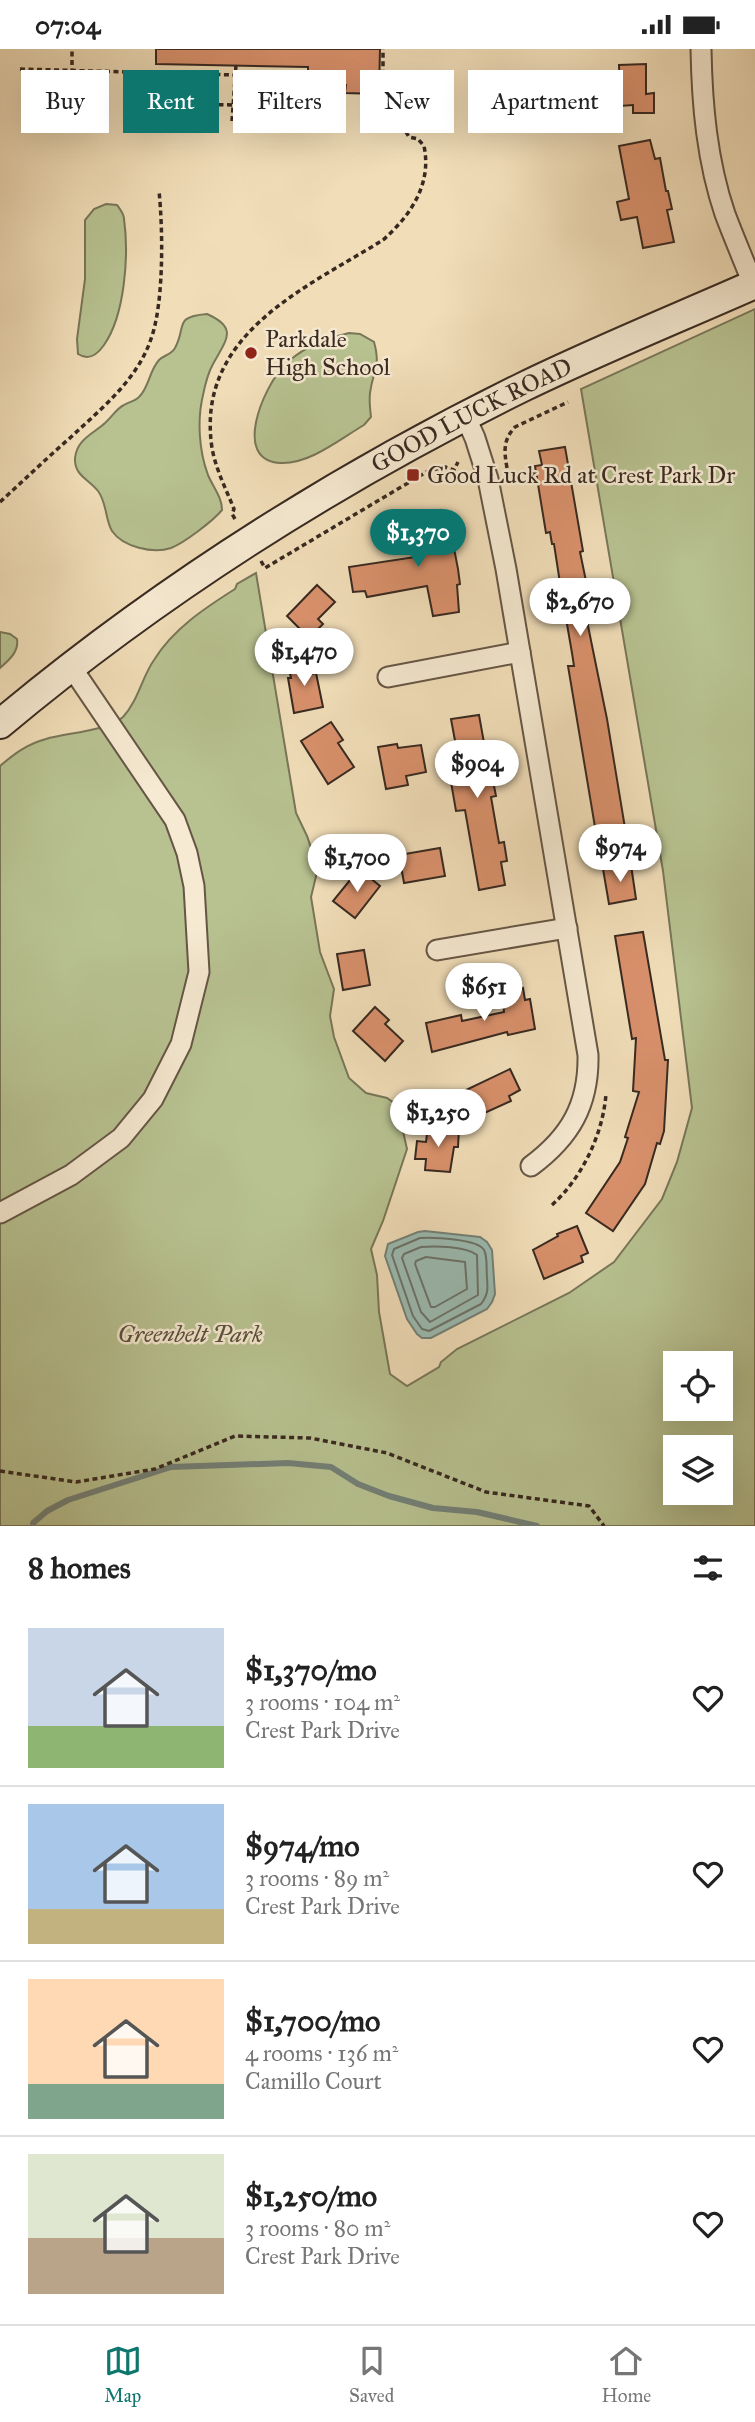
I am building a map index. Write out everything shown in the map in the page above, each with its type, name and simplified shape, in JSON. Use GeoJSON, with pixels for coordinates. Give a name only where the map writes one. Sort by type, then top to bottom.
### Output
{"type":"FeatureCollection","features":[{"type":"Feature","properties":{"kind":"main road","name":"GOOD LUCK ROAD"},"geometry":{"type":"LineString","coordinates":[[0,724],[70,665],[191,577],[381,461],[522,388],[754,284]]}},
{"type":"Feature","properties":{"kind":"street"},"geometry":{"type":"LineString","coordinates":[[701,49],[706,134],[713,172],[725,213],[754,284]]}},
{"type":"Feature","properties":{"kind":"street"},"geometry":{"type":"LineString","coordinates":[[466,418],[488,479],[588,1055],[589,1074],[582,1105],[573,1123],[560,1141],[531,1166]]}},
{"type":"Feature","properties":{"kind":"street"},"geometry":{"type":"LineString","coordinates":[[388,677],[520,652]]}},
{"type":"Feature","properties":{"kind":"street"},"geometry":{"type":"LineString","coordinates":[[0,1213],[71,1175],[121,1137],[145,1109],[153,1099],[181,1044],[199,972],[194,886],[187,853],[175,820],[70,665]]}},
{"type":"Feature","properties":{"kind":"street"},"geometry":{"type":"LineString","coordinates":[[438,950],[567,928]]}},
{"type":"Feature","properties":{"kind":"path"},"geometry":{"type":"LineString","coordinates":[[20,69],[72,70],[72,49]]}},
{"type":"Feature","properties":{"kind":"path"},"geometry":{"type":"LineString","coordinates":[[235,519],[232,514],[234,509],[217,467],[211,430],[215,390],[223,370],[236,348],[267,314],[285,300],[383,240],[411,209],[423,186],[426,163],[424,146],[418,139],[409,137],[383,92],[383,49]]}},
{"type":"Feature","properties":{"kind":"path"},"geometry":{"type":"LineString","coordinates":[[236,65],[236,70]]}},
{"type":"Feature","properties":{"kind":"path"},"geometry":{"type":"LineString","coordinates":[[109,71],[233,75]]}},
{"type":"Feature","properties":{"kind":"path"},"geometry":{"type":"LineString","coordinates":[[219,105],[233,105],[232,121]]}},
{"type":"Feature","properties":{"kind":"path"},"geometry":{"type":"LineString","coordinates":[[0,502],[126,383],[141,361],[158,317],[159,191]]}},
{"type":"Feature","properties":{"kind":"path"},"geometry":{"type":"LineString","coordinates":[[498,442],[505,445]]}},
{"type":"Feature","properties":{"kind":"path"},"geometry":{"type":"LineString","coordinates":[[261,561],[265,568],[408,481],[437,468],[454,470],[457,462]]}},
{"type":"Feature","properties":{"kind":"path"},"geometry":{"type":"LineString","coordinates":[[0,1471],[76,1482],[155,1469],[235,1436],[310,1438],[387,1453],[486,1492],[589,1506],[604,1526]]}},
{"type":"Feature","properties":{"kind":"green space"},"geometry":{"type":"Polygon","coordinates":[[[106,204],[117,205],[124,217],[124,284],[117,318],[111,332],[99,352],[86,357],[78,354],[77,339],[85,279],[85,220],[94,209],[106,204]]]}},
{"type":"Feature","properties":{"kind":"green space","name":"Greenbelt Park"},"geometry":{"type":"Polygon","coordinates":[[[755,309],[755,1526],[0,1526],[0,766],[33,744],[97,729],[123,717],[150,667],[170,639],[201,612],[235,589],[237,584],[256,573],[296,813],[318,868],[311,897],[320,952],[334,989],[330,1016],[334,1037],[349,1078],[366,1093],[387,1098],[397,1105],[407,1149],[371,1249],[390,1374],[407,1386],[439,1367],[441,1362],[457,1349],[569,1293],[614,1262],[662,1199],[677,1162],[692,1108],[663,871],[581,389],[755,309]]]}},
{"type":"Feature","properties":{"kind":"green space"},"geometry":{"type":"Polygon","coordinates":[[[207,314],[223,324],[227,335],[207,379],[200,425],[205,466],[219,496],[222,510],[198,531],[171,548],[139,548],[123,541],[112,531],[101,496],[77,469],[76,451],[86,437],[142,393],[156,364],[175,348],[185,320],[207,314]]]}},
{"type":"Feature","properties":{"kind":"green space"},"geometry":{"type":"Polygon","coordinates":[[[349,333],[360,334],[374,342],[377,363],[370,393],[371,417],[364,425],[314,455],[281,463],[266,459],[258,450],[256,422],[275,377],[290,360],[305,349],[349,333]]]}},
{"type":"Feature","properties":{"kind":"green space"},"geometry":{"type":"Polygon","coordinates":[[[0,632],[10,634],[17,639],[17,644],[13,655],[0,668],[0,632]]]}},
{"type":"Feature","properties":{"kind":"water"},"geometry":{"type":"Polygon","coordinates":[[[425,1231],[480,1237],[487,1242],[492,1250],[495,1294],[487,1309],[431,1338],[422,1338],[407,1319],[385,1256],[388,1244],[425,1231]]]}},
{"type":"Feature","properties":{"kind":"building"},"geometry":{"type":"Polygon","coordinates":[[[156,49],[380,49],[380,70],[360,70],[360,93],[346,93],[346,70],[156,64],[156,49]]]}},
{"type":"Feature","properties":{"kind":"building"},"geometry":{"type":"Polygon","coordinates":[[[646,64],[646,94],[654,93],[654,113],[633,113],[633,105],[623,106],[623,70],[619,70],[619,65],[646,64]]]}},
{"type":"Feature","properties":{"kind":"building"},"geometry":{"type":"Polygon","coordinates":[[[650,140],[655,159],[660,158],[668,191],[672,209],[667,210],[674,242],[643,248],[637,217],[621,220],[617,202],[629,199],[619,146],[650,140]]]}},
{"type":"Feature","properties":{"kind":"building"},"geometry":{"type":"Polygon","coordinates":[[[565,447],[583,551],[580,552],[594,620],[587,621],[625,828],[596,833],[568,666],[574,666],[572,653],[563,601],[557,602],[554,584],[560,583],[554,544],[550,532],[546,533],[535,466],[542,465],[539,451],[565,447]]]}},
{"type":"Feature","properties":{"kind":"building"},"geometry":{"type":"Polygon","coordinates":[[[440,510],[445,534],[451,533],[458,569],[459,612],[433,616],[427,586],[367,597],[365,591],[353,592],[349,567],[422,556],[415,515],[440,510]]]}},
{"type":"Feature","properties":{"kind":"building"},"geometry":{"type":"Polygon","coordinates":[[[317,585],[335,602],[318,619],[323,624],[309,638],[287,616],[317,585]]]}},
{"type":"Feature","properties":{"kind":"building"},"geometry":{"type":"Polygon","coordinates":[[[308,661],[311,674],[316,673],[323,707],[294,713],[288,665],[308,661]]]}},
{"type":"Feature","properties":{"kind":"building"},"geometry":{"type":"Polygon","coordinates":[[[479,715],[496,796],[491,797],[499,843],[504,842],[507,861],[501,862],[505,885],[479,890],[465,810],[456,811],[447,759],[458,757],[451,719],[479,715]]]}},
{"type":"Feature","properties":{"kind":"building"},"geometry":{"type":"Polygon","coordinates":[[[331,722],[343,740],[338,743],[354,767],[328,784],[301,741],[331,722]]]}},
{"type":"Feature","properties":{"kind":"building"},"geometry":{"type":"Polygon","coordinates":[[[397,744],[398,748],[421,745],[426,772],[406,776],[408,785],[386,789],[378,747],[397,744]]]}},
{"type":"Feature","properties":{"kind":"building"},"geometry":{"type":"Polygon","coordinates":[[[440,848],[445,876],[404,883],[399,855],[440,848]]]}},
{"type":"Feature","properties":{"kind":"building"},"geometry":{"type":"Polygon","coordinates":[[[631,865],[636,899],[609,904],[603,869],[631,865]]]}},
{"type":"Feature","properties":{"kind":"building"},"geometry":{"type":"Polygon","coordinates":[[[359,869],[380,886],[355,918],[333,901],[359,869]]]}},
{"type":"Feature","properties":{"kind":"building"},"geometry":{"type":"Polygon","coordinates":[[[643,932],[665,1060],[668,1060],[664,1131],[660,1144],[657,1143],[645,1184],[613,1231],[586,1213],[620,1162],[639,1092],[633,1091],[636,1038],[632,1039],[615,936],[643,932]]]}},
{"type":"Feature","properties":{"kind":"building"},"geometry":{"type":"Polygon","coordinates":[[[364,950],[370,985],[343,990],[337,954],[364,950]]]}},
{"type":"Feature","properties":{"kind":"building"},"geometry":{"type":"Polygon","coordinates":[[[523,988],[525,1000],[530,999],[535,1029],[508,1035],[507,1032],[432,1052],[426,1023],[461,1015],[462,1021],[504,1012],[502,991],[523,988]]]}},
{"type":"Feature","properties":{"kind":"building"},"geometry":{"type":"Polygon","coordinates":[[[375,1007],[389,1020],[385,1024],[403,1041],[385,1061],[353,1031],[375,1007]]]}},
{"type":"Feature","properties":{"kind":"building"},"geometry":{"type":"Polygon","coordinates":[[[510,1069],[520,1090],[509,1096],[511,1101],[478,1116],[466,1090],[510,1069]]]}},
{"type":"Feature","properties":{"kind":"building"},"geometry":{"type":"Polygon","coordinates":[[[428,1127],[459,1129],[458,1147],[454,1147],[450,1172],[425,1170],[426,1159],[415,1159],[417,1141],[426,1142],[428,1127]]]}},
{"type":"Feature","properties":{"kind":"building"},"geometry":{"type":"Polygon","coordinates":[[[577,1226],[588,1253],[581,1256],[583,1262],[544,1279],[533,1250],[558,1236],[557,1234],[577,1226]]]}},
{"type":"Feature","properties":{"kind":"waterway"},"geometry":{"type":"LineString","coordinates":[[33,1526],[47,1511],[68,1500],[171,1467],[288,1463],[331,1467],[358,1484],[433,1508],[477,1512],[537,1526]]}},
{"type":"Feature","properties":{"kind":"place","name":"Parkdale High School"},"geometry":{"type":"Point","coordinates":[251,353]}},
{"type":"Feature","properties":{"kind":"place","name":"Good Luck Rd at Crest Park Dr"},"geometry":{"type":"Point","coordinates":[413,475]}}]}
